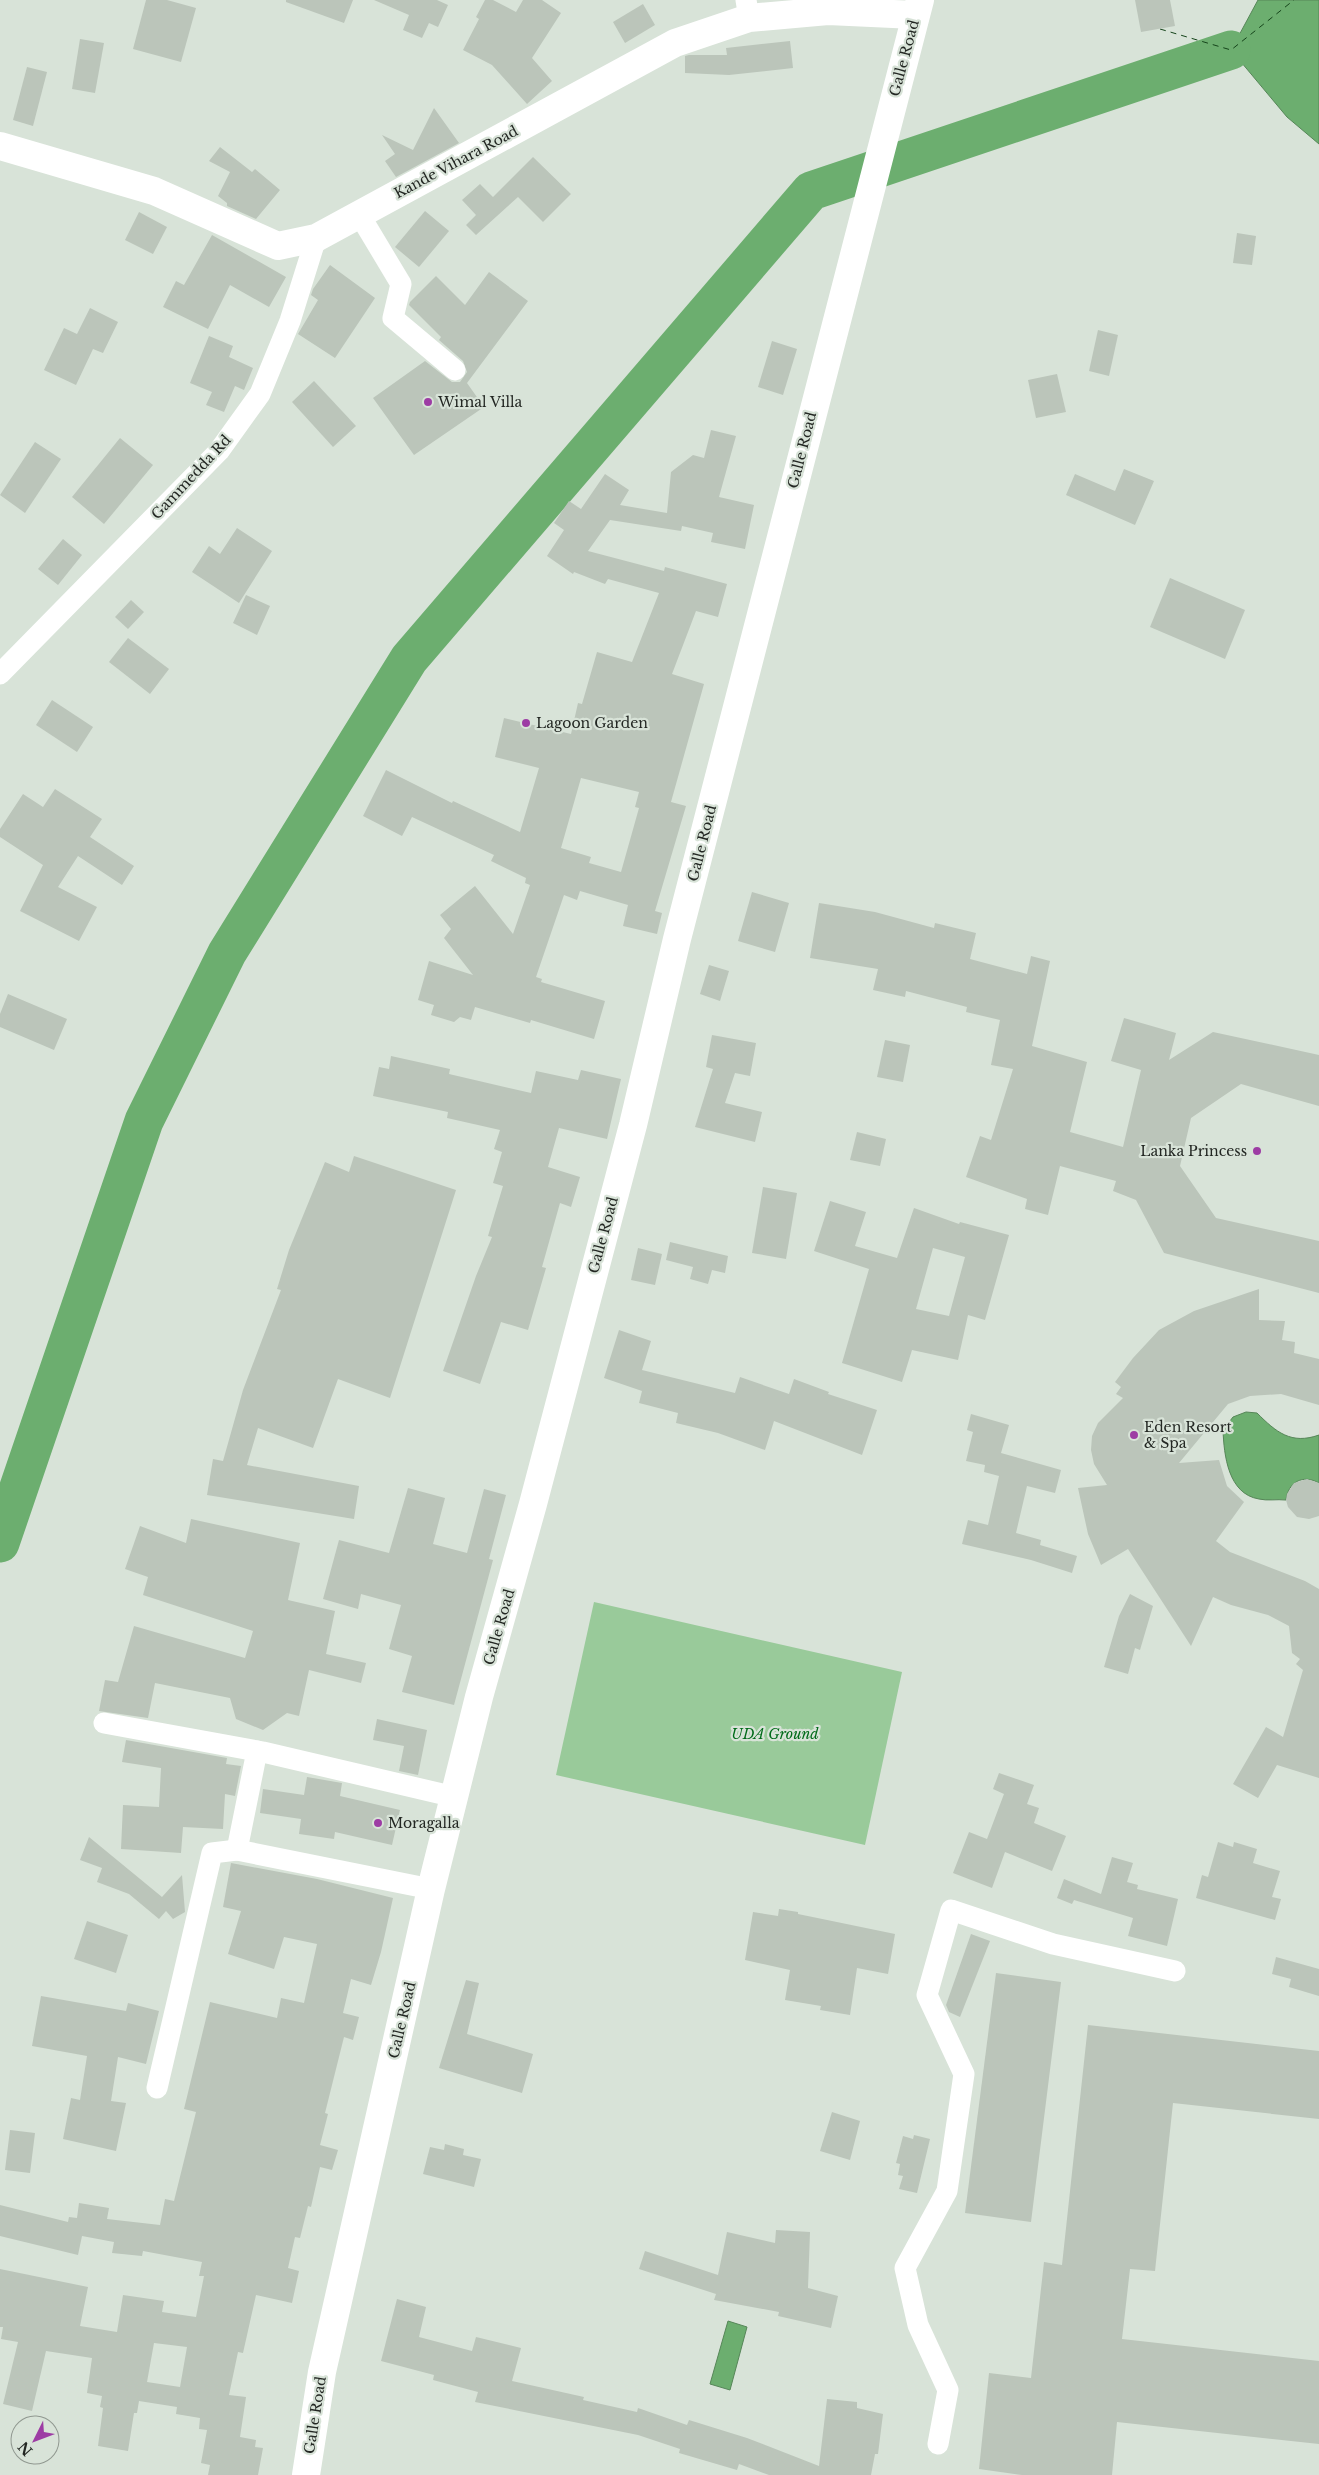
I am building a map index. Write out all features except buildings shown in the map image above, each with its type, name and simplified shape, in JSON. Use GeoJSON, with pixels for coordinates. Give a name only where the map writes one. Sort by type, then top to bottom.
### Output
{"type":"FeatureCollection","features":[{"type":"Feature","properties":{"kind":"main road","name":"Kande Vihara Road"},"geometry":{"type":"LineString","coordinates":[[0,146],[154,192],[278,246],[316,238],[675,43],[747,9],[828,11],[917,8]]}},
{"type":"Feature","properties":{"kind":"main road","name":"Galle Road"},"geometry":{"type":"LineString","coordinates":[[306,2475],[322,2372],[431,1889],[479,1697],[533,1504],[633,1125],[680,929],[917,8]]}},
{"type":"Feature","properties":{"kind":"street"},"geometry":{"type":"LineString","coordinates":[[359,214],[401,284],[393,318],[455,370]]}},
{"type":"Feature","properties":{"kind":"street","name":"Gammedda Rd"},"geometry":{"type":"LineString","coordinates":[[0,674],[219,451],[260,394],[290,321],[316,238]]}},
{"type":"Feature","properties":{"kind":"street"},"geometry":{"type":"LineString","coordinates":[[104,1723],[257,1751],[455,1797]]}},
{"type":"Feature","properties":{"kind":"street"},"geometry":{"type":"LineString","coordinates":[[237,1850],[257,1751]]}},
{"type":"Feature","properties":{"kind":"street"},"geometry":{"type":"LineString","coordinates":[[157,2088],[212,1853],[237,1850],[431,1889]]}},
{"type":"Feature","properties":{"kind":"street"},"geometry":{"type":"LineString","coordinates":[[938,2444],[948,2390],[918,2325],[905,2268],[947,2191],[964,2074],[927,1995],[951,1910],[1053,1944],[1174,1971]]}},
{"type":"Feature","properties":{"kind":"green space","name":"UDA Ground"},"geometry":{"type":"Polygon","coordinates":[[[594,1602],[902,1672],[865,1845],[556,1775],[594,1602]]]}},
{"type":"Feature","properties":{"kind":"shaded area"},"geometry":{"type":"Polygon","coordinates":[[[1258,0],[1319,0],[1319,144],[1287,117],[1231,50],[1258,0]]]}},
{"type":"Feature","properties":{"kind":"shaded area"},"geometry":{"type":"Polygon","coordinates":[[[1246,1412],[1257,1413],[1271,1426],[1285,1435],[1309,1438],[1319,1435],[1319,1483],[1307,1479],[1297,1481],[1290,1488],[1286,1500],[1259,1499],[1249,1496],[1240,1490],[1234,1482],[1227,1462],[1223,1430],[1233,1417],[1246,1412]]]}},
{"type":"Feature","properties":{"kind":"shaded area"},"geometry":{"type":"Polygon","coordinates":[[[728,2321],[747,2327],[730,2390],[710,2384],[728,2321]]]}},
{"type":"Feature","properties":{"kind":"waterway"},"geometry":{"type":"LineString","coordinates":[[0,1543],[144,1121],[227,953],[409,659],[811,191],[1231,50]]}},
{"type":"Feature","properties":{"kind":"ferry route"},"geometry":{"type":"LineString","coordinates":[[1160,29],[1231,50],[1294,0]]}},
{"type":"Feature","properties":{"kind":"place","name":"Wimal Villa"},"geometry":{"type":"Point","coordinates":[428,402]}},
{"type":"Feature","properties":{"kind":"place","name":"Lagoon Garden"},"geometry":{"type":"Point","coordinates":[526,723]}},
{"type":"Feature","properties":{"kind":"place","name":"Lanka Princess"},"geometry":{"type":"Point","coordinates":[1257,1151]}},
{"type":"Feature","properties":{"kind":"place","name":"Eden Resort & Spa"},"geometry":{"type":"Point","coordinates":[1134,1435]}},
{"type":"Feature","properties":{"kind":"place","name":"Moragalla"},"geometry":{"type":"Point","coordinates":[378,1823]}}]}
